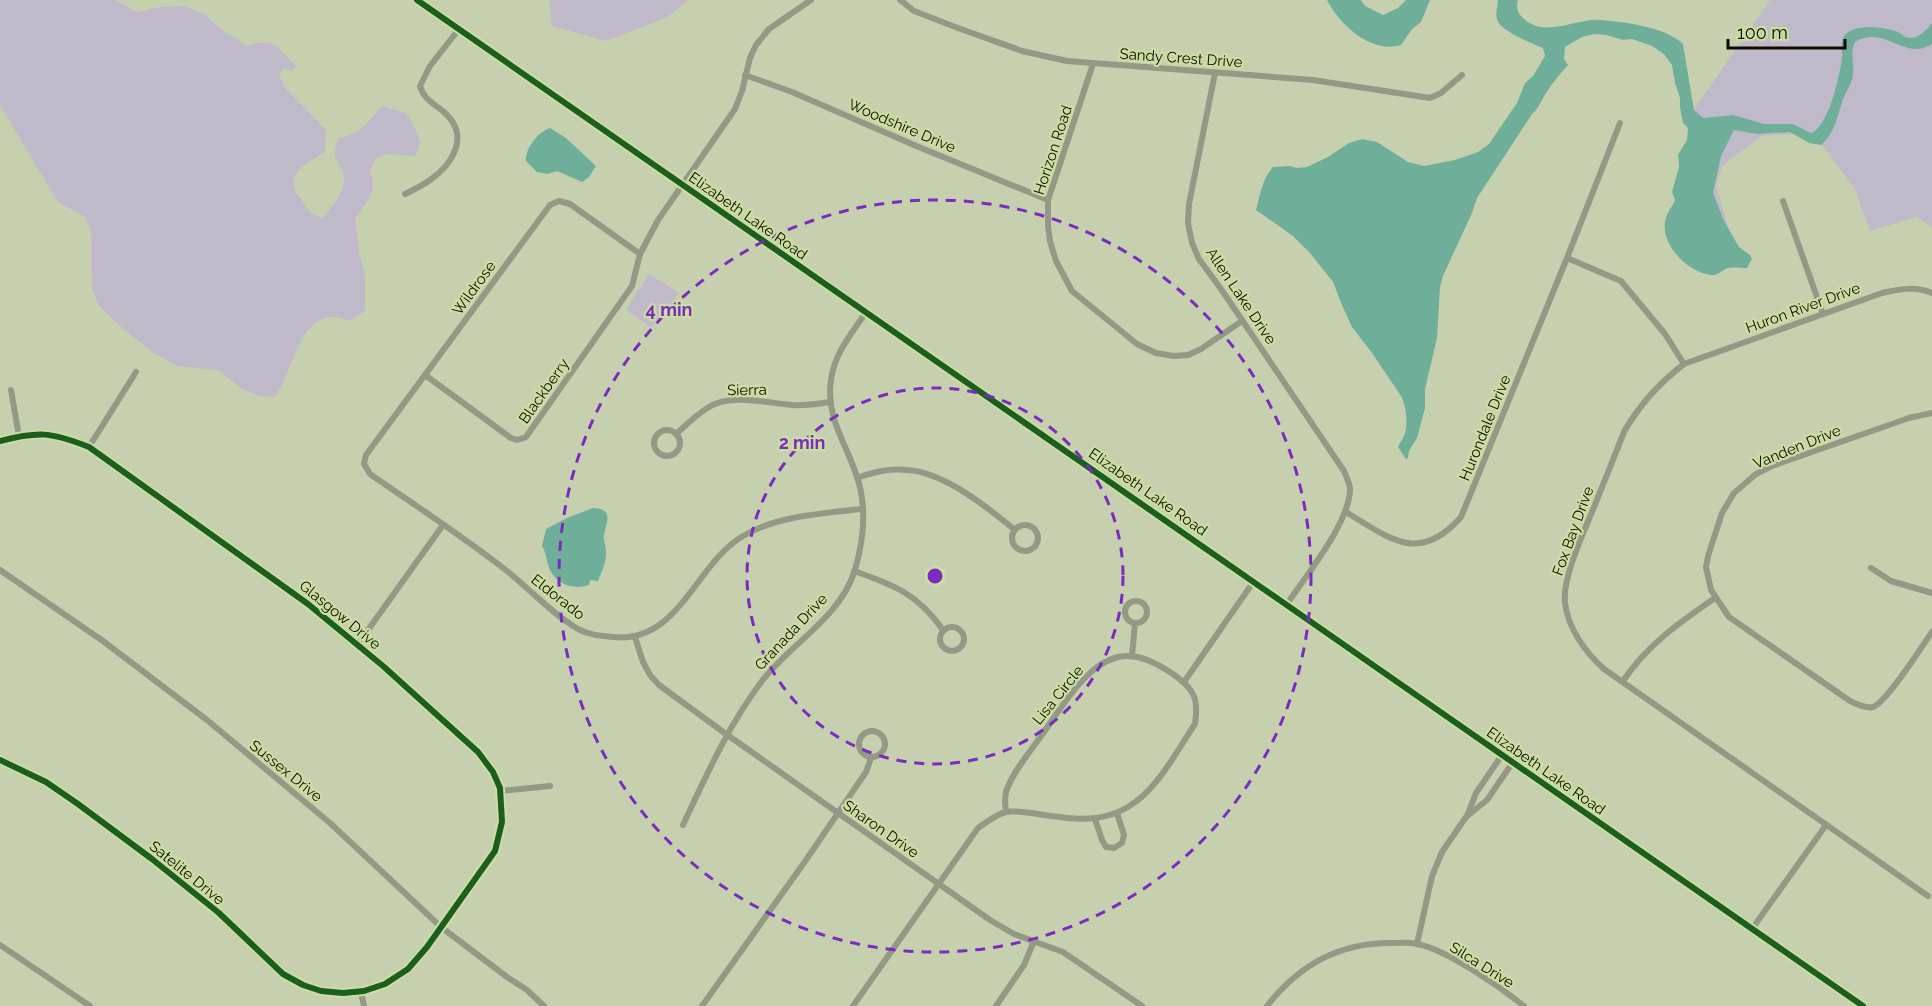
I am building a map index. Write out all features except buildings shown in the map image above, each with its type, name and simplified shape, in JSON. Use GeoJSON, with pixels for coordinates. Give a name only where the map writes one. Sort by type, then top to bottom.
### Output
{"type":"FeatureCollection","features":[{"type":"Feature","properties":{"kind":"street","name":"Elizabeth Lake Road"},"geometry":{"type":"LineString","coordinates":[[417,0],[1863,1006]]}},
{"type":"Feature","properties":{"kind":"street"},"geometry":{"type":"LineString","coordinates":[[559,193],[559,201],[570,204],[640,254],[658,220],[735,109],[756,45],[769,30],[811,0]]}},
{"type":"Feature","properties":{"kind":"street","name":"Sandy Crest Drive"},"geometry":{"type":"LineString","coordinates":[[900,0],[914,11],[1022,51],[1066,61],[1313,80],[1430,98],[1441,93],[1462,75]]}},
{"type":"Feature","properties":{"kind":"street"},"geometry":{"type":"LineString","coordinates":[[405,194],[429,181],[442,170],[451,159],[459,141],[456,127],[422,94],[420,86],[430,66],[459,29]]}},
{"type":"Feature","properties":{"kind":"street","name":"Horizon Road"},"geometry":{"type":"LineString","coordinates":[[1093,64],[1048,200],[1047,226],[1050,241],[1056,261],[1072,291],[1088,307],[1137,344],[1156,353],[1174,357],[1188,355],[1201,349],[1242,321]]}},
{"type":"Feature","properties":{"kind":"street","name":"Allen Lake Drive"},"geometry":{"type":"LineString","coordinates":[[1215,73],[1189,204],[1188,223],[1192,243],[1199,259],[1344,471],[1350,486],[1346,512]]}},
{"type":"Feature","properties":{"kind":"street","name":"Woodshire Drive"},"geometry":{"type":"LineString","coordinates":[[745,75],[792,92],[1048,200]]}},
{"type":"Feature","properties":{"kind":"street","name":"Hurondale Drive"},"geometry":{"type":"LineString","coordinates":[[1346,512],[1387,537],[1408,544],[1419,544],[1438,536],[1451,528],[1461,517],[1620,123]]}},
{"type":"Feature","properties":{"kind":"street","name":"Wildrose"},"geometry":{"type":"LineString","coordinates":[[364,464],[366,455],[550,205],[559,201]]}},
{"type":"Feature","properties":{"kind":"street"},"geometry":{"type":"LineString","coordinates":[[1783,201],[1823,314]]}},
{"type":"Feature","properties":{"kind":"street","name":"Blackberry"},"geometry":{"type":"LineString","coordinates":[[425,375],[512,438],[517,440],[526,437],[632,286],[640,254]]}},
{"type":"Feature","properties":{"kind":"street"},"geometry":{"type":"LineString","coordinates":[[1567,258],[1621,281],[1665,334],[1684,364]]}},
{"type":"Feature","properties":{"kind":"street","name":"Huron River Drive"},"geometry":{"type":"LineString","coordinates":[[1684,364],[1882,293],[1912,288],[1932,292]]}},
{"type":"Feature","properties":{"kind":"street","name":"Granada Drive"},"geometry":{"type":"LineString","coordinates":[[683,825],[726,734],[764,678],[828,614],[846,590],[854,571],[863,535],[861,493],[834,421],[830,402],[831,379],[838,357],[866,312]]}},
{"type":"Feature","properties":{"kind":"street","name":"Fox Bay Drive"},"geometry":{"type":"LineString","coordinates":[[1684,364],[1652,390],[1635,411],[1625,430],[1577,550],[1566,587],[1565,601],[1569,619],[1584,648],[1601,666],[1928,896]]}},
{"type":"Feature","properties":{"kind":"street"},"geometry":{"type":"LineString","coordinates":[[89,447],[136,372]]}},
{"type":"Feature","properties":{"kind":"street"},"geometry":{"type":"LineString","coordinates":[[11,390],[19,436]]}},
{"type":"Feature","properties":{"kind":"street","name":"Sierra"},"geometry":{"type":"LineString","coordinates":[[676,434],[710,406],[728,401],[770,401],[790,405],[830,402]]}},
{"type":"Feature","properties":{"kind":"street","name":"Vanden Drive"},"geometry":{"type":"LineString","coordinates":[[1932,413],[1909,418],[1772,466],[1756,474],[1734,493],[1722,513],[1707,556],[1706,567],[1711,590],[1729,617],[1850,701],[1868,707],[1878,704],[1886,696],[1932,632]]}},
{"type":"Feature","properties":{"kind":"street","name":"Sierra"},"geometry":{"type":"LineString","coordinates":[[671,430],[676,434],[679,439],[677,451],[666,456],[655,449],[655,437],[659,432],[671,430]]}},
{"type":"Feature","properties":{"kind":"street","name":"Glasgow Drive"},"geometry":{"type":"LineString","coordinates":[[0,441],[19,436],[43,434],[63,437],[89,447],[299,597],[358,644],[478,752],[493,772],[500,791],[502,822],[495,851],[441,927]]}},
{"type":"Feature","properties":{"kind":"street"},"geometry":{"type":"LineString","coordinates":[[357,465],[364,464]]}},
{"type":"Feature","properties":{"kind":"street","name":"Eldorado"},"geometry":{"type":"LineString","coordinates":[[364,464],[370,474],[507,571],[561,618],[579,629],[602,636],[635,637],[667,621],[718,556],[745,534],[781,521],[862,509]]}},
{"type":"Feature","properties":{"kind":"street"},"geometry":{"type":"LineString","coordinates":[[857,478],[886,470],[909,470],[926,474],[970,496],[1015,530]]}},
{"type":"Feature","properties":{"kind":"street"},"geometry":{"type":"LineString","coordinates":[[1287,604],[1339,527],[1346,512]]}},
{"type":"Feature","properties":{"kind":"street"},"geometry":{"type":"LineString","coordinates":[[358,644],[443,525]]}},
{"type":"Feature","properties":{"kind":"street"},"geometry":{"type":"LineString","coordinates":[[1022,525],[1035,529],[1038,537],[1036,545],[1029,550],[1020,549],[1014,543],[1015,530],[1022,525]]}},
{"type":"Feature","properties":{"kind":"street"},"geometry":{"type":"LineString","coordinates":[[1871,568],[1891,581],[1932,593]]}},
{"type":"Feature","properties":{"kind":"street","name":"Sussex Drive"},"geometry":{"type":"LineString","coordinates":[[0,570],[103,641],[207,720],[330,823],[441,927],[527,990],[544,1006]]}},
{"type":"Feature","properties":{"kind":"street"},"geometry":{"type":"LineString","coordinates":[[854,571],[902,590],[919,602],[943,630]]}},
{"type":"Feature","properties":{"kind":"street"},"geometry":{"type":"LineString","coordinates":[[1184,682],[1254,581]]}},
{"type":"Feature","properties":{"kind":"street"},"geometry":{"type":"LineString","coordinates":[[1623,681],[1634,664],[1647,651],[1687,617],[1715,598]]}},
{"type":"Feature","properties":{"kind":"street"},"geometry":{"type":"LineString","coordinates":[[1555,602],[1565,601]]}},
{"type":"Feature","properties":{"kind":"street"},"geometry":{"type":"LineString","coordinates":[[853,1006],[978,828],[1006,812],[1025,812],[1071,819],[1095,819],[1117,813],[1130,806],[1148,791],[1195,724],[1197,711],[1195,697],[1184,682],[1163,667],[1132,656],[1135,623]]}},
{"type":"Feature","properties":{"kind":"street"},"geometry":{"type":"LineString","coordinates":[[951,627],[960,630],[964,638],[961,648],[952,652],[943,648],[939,639],[943,630],[951,627]]}},
{"type":"Feature","properties":{"kind":"street","name":"Sharon Drive"},"geometry":{"type":"LineString","coordinates":[[635,637],[643,662],[659,685],[726,734],[999,927],[1063,952],[1142,1006]]}},
{"type":"Feature","properties":{"kind":"street","name":"Lisa Circle"},"geometry":{"type":"LineString","coordinates":[[1006,812],[1006,791],[1011,781],[1080,684],[1106,662],[1132,656]]}},
{"type":"Feature","properties":{"kind":"street"},"geometry":{"type":"LineString","coordinates":[[873,731],[881,735],[885,744],[883,753],[871,758],[861,753],[858,744],[865,733],[873,731]]}},
{"type":"Feature","properties":{"kind":"street"},"geometry":{"type":"LineString","coordinates":[[1467,818],[1476,793],[1502,755]]}},
{"type":"Feature","properties":{"kind":"street"},"geometry":{"type":"LineString","coordinates":[[702,1006],[866,772],[871,758]]}},
{"type":"Feature","properties":{"kind":"street","name":"Satelite Drive"},"geometry":{"type":"LineString","coordinates":[[0,760],[46,782],[109,826],[219,914],[283,974],[303,985],[321,991],[343,993],[361,992],[385,984],[408,969],[428,947],[441,927]]}},
{"type":"Feature","properties":{"kind":"street"},"geometry":{"type":"LineString","coordinates":[[1417,944],[1436,863],[1467,818],[1486,800],[1513,762]]}},
{"type":"Feature","properties":{"kind":"street"},"geometry":{"type":"LineString","coordinates":[[500,791],[550,786]]}},
{"type":"Feature","properties":{"kind":"street"},"geometry":{"type":"LineString","coordinates":[[1095,819],[1106,847],[1114,848],[1122,843],[1124,835],[1117,813]]}},
{"type":"Feature","properties":{"kind":"street"},"geometry":{"type":"LineString","coordinates":[[1752,929],[1826,825]]}},
{"type":"Feature","properties":{"kind":"street"},"geometry":{"type":"LineString","coordinates":[[996,1006],[1024,965],[1034,941]]}},
{"type":"Feature","properties":{"kind":"street","name":"Silca Drive"},"geometry":{"type":"LineString","coordinates":[[1267,1006],[1297,974],[1317,961],[1344,949],[1374,943],[1417,944],[1457,961],[1524,1006]]}},
{"type":"Feature","properties":{"kind":"street"},"geometry":{"type":"LineString","coordinates":[[0,945],[90,1006]]}},
{"type":"Feature","properties":{"kind":"street"},"geometry":{"type":"LineString","coordinates":[[361,992],[364,1006]]}},
{"type":"Feature","properties":{"kind":"shaded area"},"geometry":{"type":"Polygon","coordinates":[[[0,0],[115,0],[137,12],[160,7],[184,6],[204,14],[221,29],[247,46],[270,43],[280,49],[296,66],[292,71],[285,68],[279,74],[285,88],[326,130],[325,151],[304,166],[293,181],[295,191],[308,209],[322,218],[337,200],[344,183],[343,172],[335,157],[339,138],[359,130],[382,106],[406,113],[420,142],[416,156],[387,154],[376,158],[370,171],[373,185],[370,196],[355,219],[365,274],[365,311],[350,321],[333,317],[320,320],[310,328],[275,397],[259,396],[242,389],[219,370],[177,366],[152,352],[100,307],[92,290],[91,231],[85,217],[58,202],[0,105],[0,0]]]}},
{"type":"Feature","properties":{"kind":"shaded area"},"geometry":{"type":"Polygon","coordinates":[[[549,0],[688,0],[668,17],[606,41],[552,26],[549,0]]]}},
{"type":"Feature","properties":{"kind":"shaded area"},"geometry":{"type":"Polygon","coordinates":[[[1770,0],[1932,0],[1932,227],[1916,217],[1870,231],[1855,189],[1824,147],[1797,134],[1762,136],[1722,166],[1716,187],[1735,248],[1702,220],[1693,111],[1770,0]]]}},
{"type":"Feature","properties":{"kind":"shaded area"},"geometry":{"type":"Polygon","coordinates":[[[649,274],[679,293],[651,327],[626,310],[649,274]]]}},
{"type":"Feature","properties":{"kind":"water"},"geometry":{"type":"Polygon","coordinates":[[[1327,0],[1361,0],[1365,6],[1383,15],[1398,8],[1406,0],[1430,0],[1421,22],[1412,29],[1401,45],[1390,47],[1368,41],[1348,28],[1327,0]]]}},
{"type":"Feature","properties":{"kind":"water"},"geometry":{"type":"Polygon","coordinates":[[[1498,0],[1518,0],[1517,9],[1520,15],[1531,24],[1540,27],[1550,28],[1601,20],[1644,26],[1666,33],[1683,44],[1694,110],[1703,118],[1733,115],[1764,124],[1793,124],[1811,133],[1823,122],[1828,112],[1841,66],[1842,41],[1848,32],[1862,28],[1878,28],[1893,30],[1910,38],[1917,37],[1932,23],[1932,44],[1913,49],[1875,37],[1855,42],[1852,81],[1833,129],[1821,145],[1809,143],[1790,132],[1757,134],[1734,130],[1721,156],[1713,193],[1724,221],[1739,247],[1752,259],[1747,268],[1728,268],[1713,275],[1702,273],[1684,262],[1670,246],[1666,236],[1666,217],[1675,200],[1672,192],[1679,167],[1678,155],[1687,140],[1688,128],[1683,123],[1672,65],[1664,54],[1652,46],[1632,39],[1623,40],[1594,34],[1582,37],[1565,47],[1564,59],[1568,65],[1548,89],[1477,198],[1443,276],[1440,287],[1437,338],[1425,389],[1425,408],[1417,438],[1406,459],[1398,447],[1406,429],[1403,400],[1352,327],[1333,282],[1293,236],[1256,210],[1264,182],[1273,167],[1307,167],[1349,143],[1362,139],[1377,142],[1408,162],[1424,166],[1455,160],[1478,152],[1489,144],[1517,103],[1525,83],[1533,76],[1545,56],[1543,48],[1517,36],[1500,24],[1496,17],[1498,0]]]}},
{"type":"Feature","properties":{"kind":"water"},"geometry":{"type":"Polygon","coordinates":[[[550,128],[566,138],[596,166],[589,177],[582,182],[557,171],[547,174],[537,172],[526,161],[533,141],[550,128]]]}},
{"type":"Feature","properties":{"kind":"water"},"geometry":{"type":"Polygon","coordinates":[[[593,508],[604,511],[607,517],[603,568],[598,581],[590,580],[589,585],[577,587],[566,585],[553,575],[549,567],[542,546],[546,529],[593,508]]]}},
{"type":"Feature","properties":{"kind":"cycle path"},"geometry":{"type":"LineString","coordinates":[[417,0],[1863,1006]]}},
{"type":"Feature","properties":{"kind":"cycle path"},"geometry":{"type":"LineString","coordinates":[[0,441],[45,435],[65,438],[89,447],[308,604],[383,666],[478,752],[493,772],[500,788],[502,822],[495,851],[427,947],[408,969],[385,984],[364,991],[343,993],[321,991],[303,985],[283,974],[219,913],[78,804],[46,782],[0,760]]}}]}
